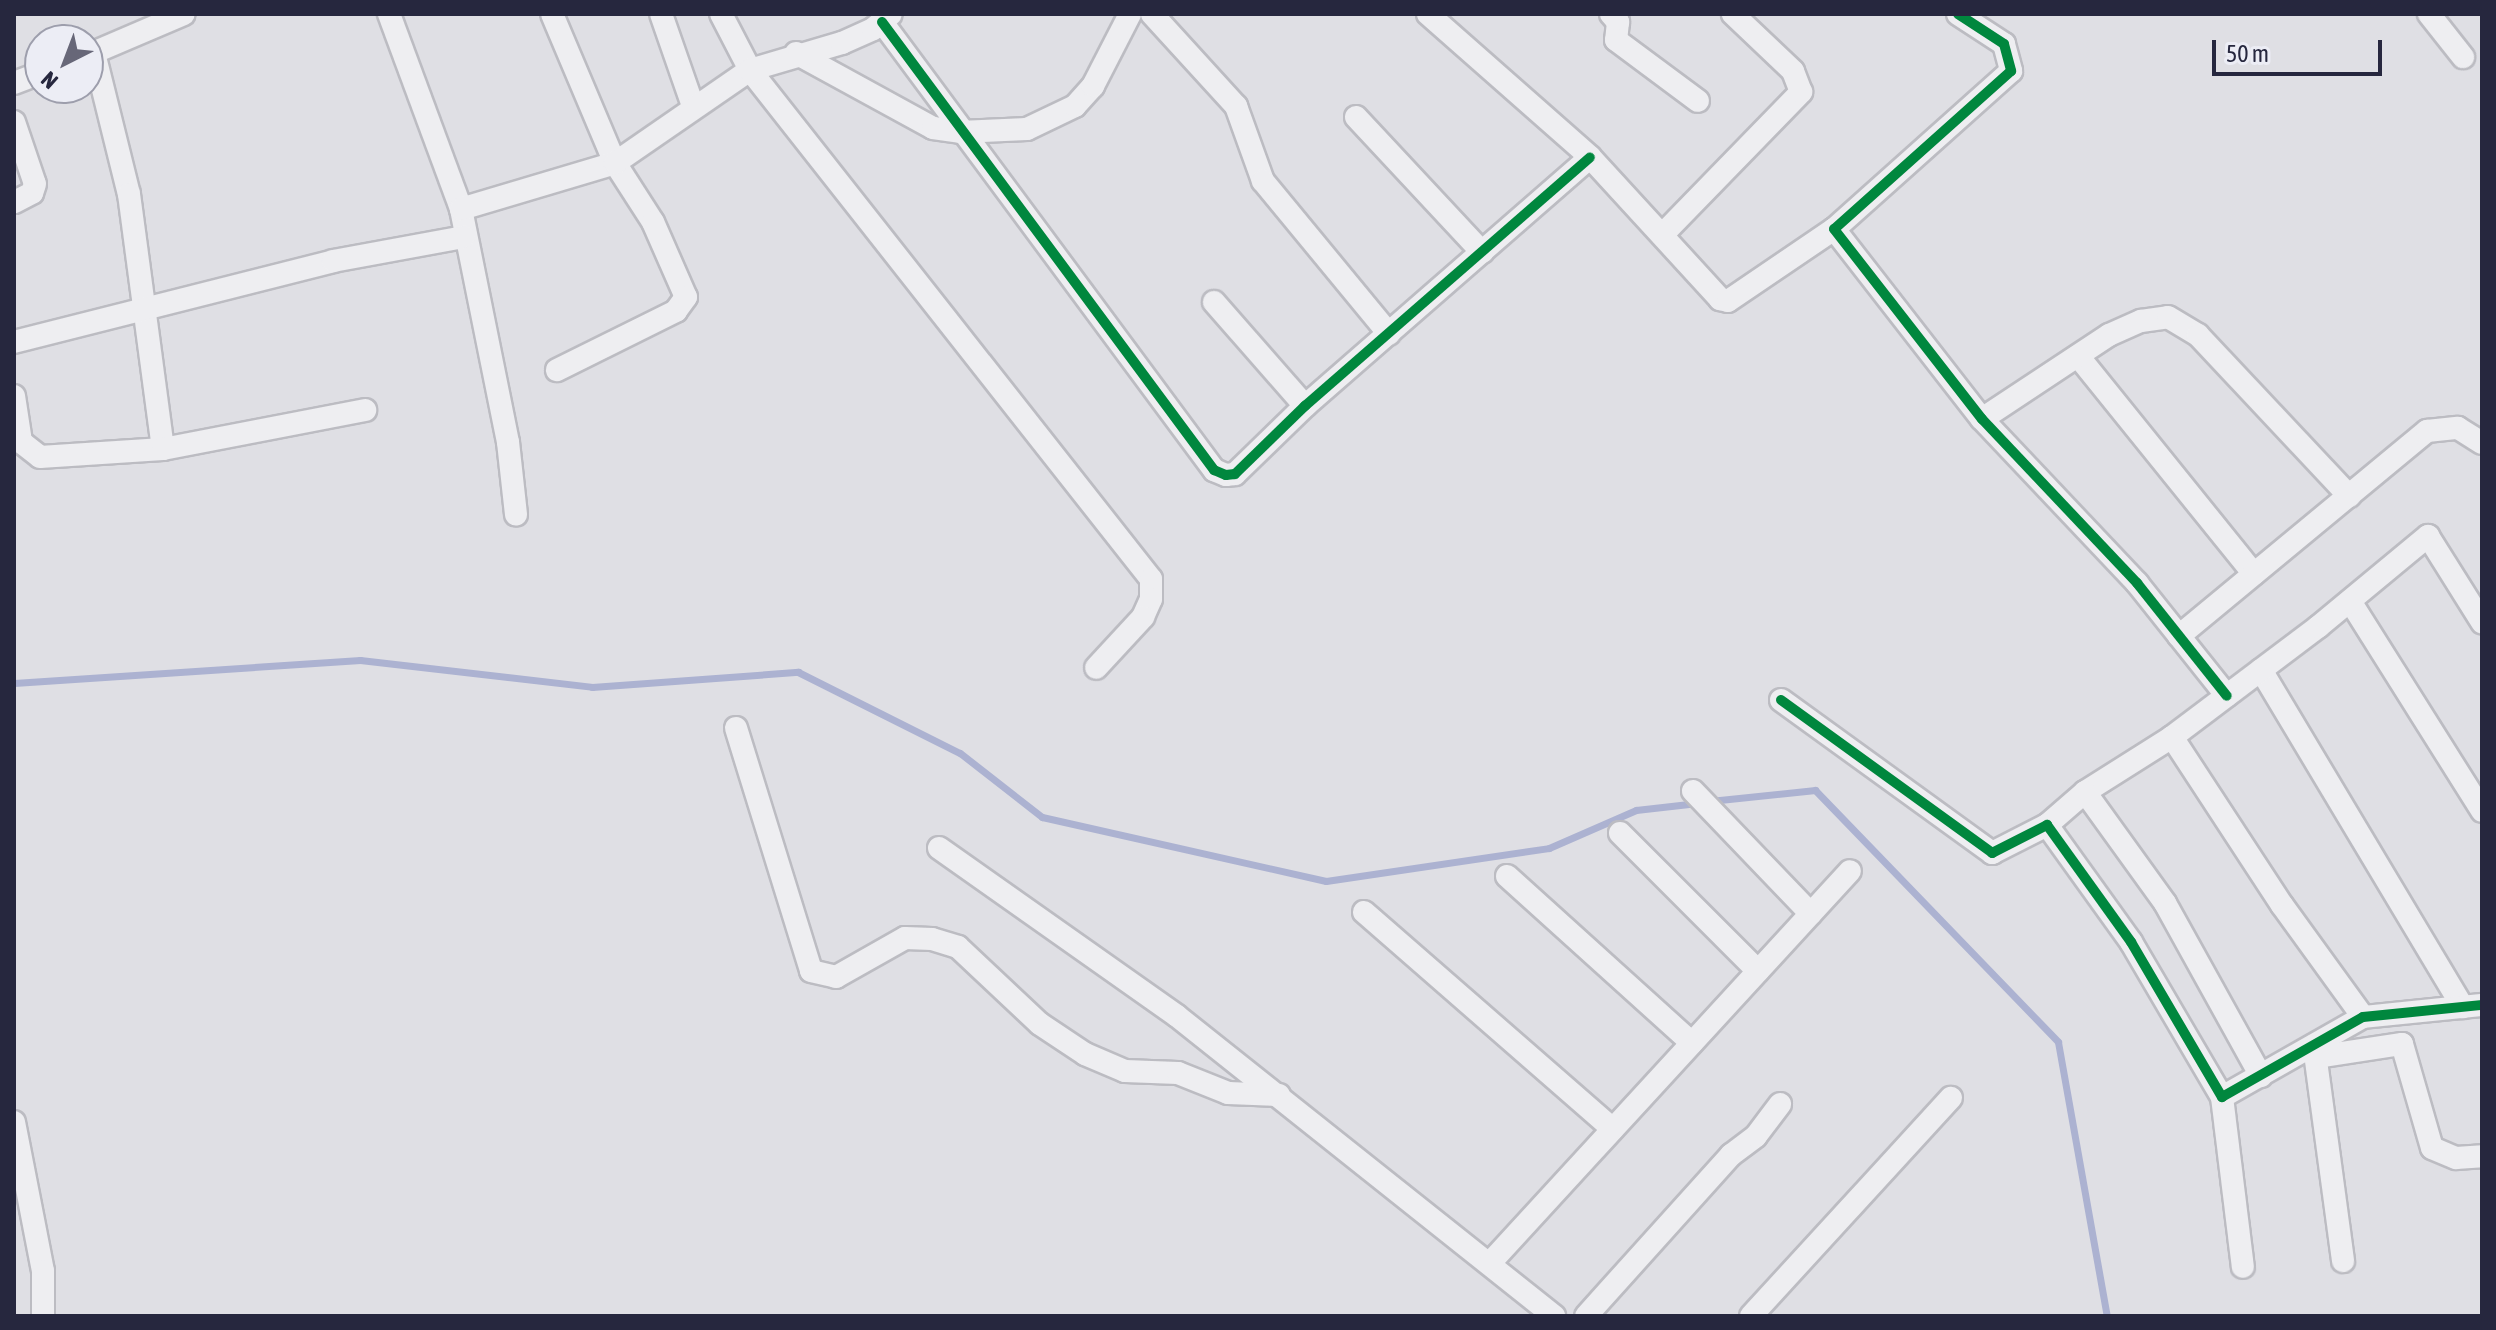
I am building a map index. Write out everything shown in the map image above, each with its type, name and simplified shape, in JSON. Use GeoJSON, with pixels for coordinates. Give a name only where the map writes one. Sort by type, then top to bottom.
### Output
{"type":"FeatureCollection","features":[{"type":"Feature","properties":{"kind":"street"},"geometry":{"type":"LineString","coordinates":[[104,48],[184,14]]}},
{"type":"Feature","properties":{"kind":"street"},"geometry":{"type":"LineString","coordinates":[[389,14],[461,209],[464,237],[501,403],[516,515]]}},
{"type":"Feature","properties":{"kind":"street"},"geometry":{"type":"LineString","coordinates":[[552,14],[615,163],[653,222],[686,297],[676,311],[557,370]]}},
{"type":"Feature","properties":{"kind":"street"},"geometry":{"type":"LineString","coordinates":[[661,14],[693,106]]}},
{"type":"Feature","properties":{"kind":"street"},"geometry":{"type":"LineString","coordinates":[[721,14],[750,70],[1151,579],[1151,599],[1143,617],[1096,668]]}},
{"type":"Feature","properties":{"kind":"street"},"geometry":{"type":"LineString","coordinates":[[796,53],[910,119],[960,132],[1027,129],[1075,106],[1093,86],[1130,14]]}},
{"type":"Feature","properties":{"kind":"street"},"geometry":{"type":"LineString","coordinates":[[1152,14],[1236,106],[1263,181],[1389,334]]}},
{"type":"Feature","properties":{"kind":"street"},"geometry":{"type":"LineString","coordinates":[[1428,14],[1590,157],[1664,233],[1717,296],[1728,301],[1834,229],[2011,71],[2004,44],[1958,14]]}},
{"type":"Feature","properties":{"kind":"street"},"geometry":{"type":"LineString","coordinates":[[1611,14],[1618,22],[1616,40],[1698,101]]}},
{"type":"Feature","properties":{"kind":"street"},"geometry":{"type":"LineString","coordinates":[[1664,233],[1801,92],[1793,71],[1733,14]]}},
{"type":"Feature","properties":{"kind":"street"},"geometry":{"type":"LineString","coordinates":[[2429,14],[2463,57]]}},
{"type":"Feature","properties":{"kind":"street"},"geometry":{"type":"LineString","coordinates":[[461,209],[615,163],[693,106],[750,70],[796,53],[842,43],[887,18],[960,132],[1214,470],[1235,474],[1305,406],[1590,157]]}},
{"type":"Feature","properties":{"kind":"street"},"geometry":{"type":"LineString","coordinates":[[104,102],[129,194],[147,305],[163,449]]}},
{"type":"Feature","properties":{"kind":"street"},"geometry":{"type":"LineString","coordinates":[[1356,117],[1482,252]]}},
{"type":"Feature","properties":{"kind":"street"},"geometry":{"type":"LineString","coordinates":[[14,122],[35,184],[32,193],[14,202]]}},
{"type":"Feature","properties":{"kind":"street"},"geometry":{"type":"LineString","coordinates":[[1834,229],[1982,419],[2137,583],[2227,696]]}},
{"type":"Feature","properties":{"kind":"street"},"geometry":{"type":"LineString","coordinates":[[14,342],[147,305],[464,237]]}},
{"type":"Feature","properties":{"kind":"street"},"geometry":{"type":"LineString","coordinates":[[1214,302],[1305,406]]}},
{"type":"Feature","properties":{"kind":"street"},"geometry":{"type":"LineString","coordinates":[[1982,419],[2078,356],[2141,321],[2157,316],[2181,321],[2349,496]]}},
{"type":"Feature","properties":{"kind":"street"},"geometry":{"type":"LineString","coordinates":[[2078,356],[2254,574]]}},
{"type":"Feature","properties":{"kind":"street"},"geometry":{"type":"LineString","coordinates":[[14,396],[21,442],[31,454],[163,449],[365,410]]}},
{"type":"Feature","properties":{"kind":"street"},"geometry":{"type":"LineString","coordinates":[[2179,636],[2427,431],[2458,428],[2482,443]]}},
{"type":"Feature","properties":{"kind":"street"},"geometry":{"type":"LineString","coordinates":[[1781,700],[1992,853],[2047,825],[2085,792],[2172,737],[2350,601],[2428,536],[2482,622]]}},
{"type":"Feature","properties":{"kind":"street"},"geometry":{"type":"LineString","coordinates":[[2350,601],[2482,811]]}},
{"type":"Feature","properties":{"kind":"street"},"geometry":{"type":"LineString","coordinates":[[2222,1097],[2315,1052],[2363,1017],[2472,1006],[2261,670]]}},
{"type":"Feature","properties":{"kind":"street"},"geometry":{"type":"LineString","coordinates":[[736,728],[811,971],[836,977],[905,938],[932,939],[958,947],[1040,1024],[1085,1054],[1125,1071],[1178,1073],[1228,1093],[1279,1095]]}},
{"type":"Feature","properties":{"kind":"street"},"geometry":{"type":"LineString","coordinates":[[2172,737],[2282,905],[2363,1017]]}},
{"type":"Feature","properties":{"kind":"street"},"geometry":{"type":"LineString","coordinates":[[1693,791],[1811,914]]}},
{"type":"Feature","properties":{"kind":"street"},"geometry":{"type":"LineString","coordinates":[[2085,792],[2165,903],[2261,1076]]}},
{"type":"Feature","properties":{"kind":"street"},"geometry":{"type":"LineString","coordinates":[[2047,825],[2131,942],[2222,1097],[2243,1267]]}},
{"type":"Feature","properties":{"kind":"street"},"geometry":{"type":"LineString","coordinates":[[1620,833],[1758,971]]}},
{"type":"Feature","properties":{"kind":"street"},"geometry":{"type":"LineString","coordinates":[[939,848],[1177,1016],[1554,1316]]}},
{"type":"Feature","properties":{"kind":"street"},"geometry":{"type":"LineString","coordinates":[[1490,1263],[1850,871]]}},
{"type":"Feature","properties":{"kind":"street"},"geometry":{"type":"LineString","coordinates":[[1507,876],[1692,1043]]}},
{"type":"Feature","properties":{"kind":"street"},"geometry":{"type":"LineString","coordinates":[[1364,912],[1613,1129]]}},
{"type":"Feature","properties":{"kind":"street"},"geometry":{"type":"LineString","coordinates":[[2315,1052],[2402,1044],[2432,1148],[2456,1158],[2482,1156]]}},
{"type":"Feature","properties":{"kind":"street"},"geometry":{"type":"LineString","coordinates":[[2315,1052],[2343,1261]]}},
{"type":"Feature","properties":{"kind":"street"},"geometry":{"type":"LineString","coordinates":[[1751,1316],[1951,1098]]}},
{"type":"Feature","properties":{"kind":"street"},"geometry":{"type":"LineString","coordinates":[[1586,1316],[1731,1155],[1756,1136],[1780,1104]]}},
{"type":"Feature","properties":{"kind":"street"},"geometry":{"type":"LineString","coordinates":[[14,1122],[43,1271],[43,1316]]}},
{"type":"Feature","properties":{"kind":"waterway"},"geometry":{"type":"LineString","coordinates":[[14,683],[360,660],[592,687],[798,672],[960,753],[1042,817],[1326,881],[1549,848],[1636,810],[1698,803]]}},
{"type":"Feature","properties":{"kind":"waterway"},"geometry":{"type":"LineString","coordinates":[[1710,801],[1815,790],[2058,1042],[2107,1316]]}},
{"type":"Feature","properties":{"kind":"cycle path"},"geometry":{"type":"LineString","coordinates":[[1958,14],[2004,44],[2011,71],[1834,229],[1982,419],[2137,583],[2227,696]]}},
{"type":"Feature","properties":{"kind":"cycle path"},"geometry":{"type":"LineString","coordinates":[[882,22],[1214,470],[1226,475],[1235,474],[1305,406],[1590,157]]}},
{"type":"Feature","properties":{"kind":"cycle path"},"geometry":{"type":"LineString","coordinates":[[1781,700],[1992,853],[2047,825],[2131,942],[2222,1097],[2363,1017],[2482,1005]]}}]}
